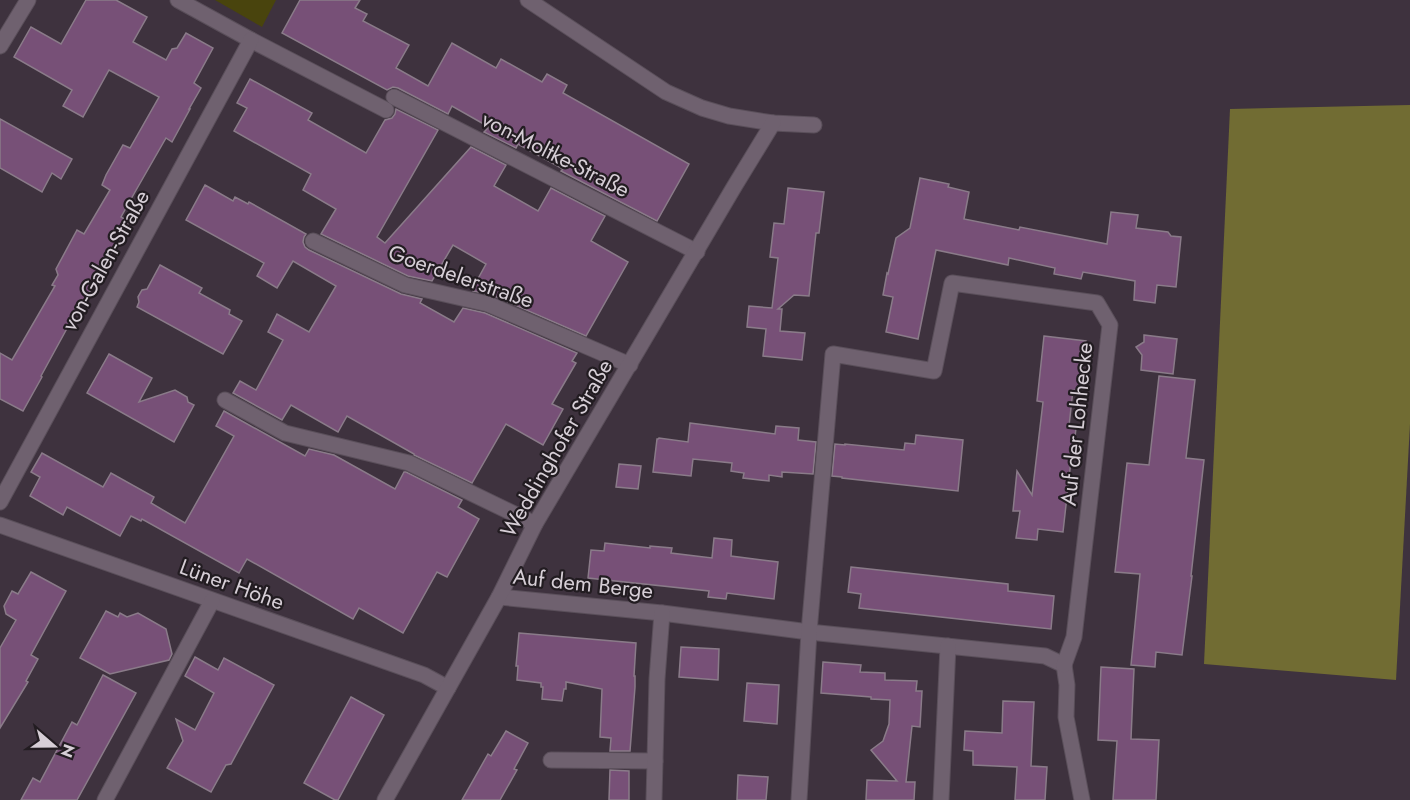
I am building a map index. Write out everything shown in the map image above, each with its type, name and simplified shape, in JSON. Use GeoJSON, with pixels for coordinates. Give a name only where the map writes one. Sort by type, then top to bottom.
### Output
{"type":"FeatureCollection","features":[{"type":"Feature","properties":{"kind":"street"},"geometry":{"type":"LineString","coordinates":[[0,46],[28,0]]}},
{"type":"Feature","properties":{"kind":"street"},"geometry":{"type":"LineString","coordinates":[[178,0],[386,110]]}},
{"type":"Feature","properties":{"kind":"street"},"geometry":{"type":"LineString","coordinates":[[528,0],[666,92],[702,108],[773,123],[814,125]]}},
{"type":"Feature","properties":{"kind":"street","name":"von-Galen-Straße"},"geometry":{"type":"LineString","coordinates":[[0,502],[250,40]]}},
{"type":"Feature","properties":{"kind":"street","name":"von-Moltke-Straße"},"geometry":{"type":"LineString","coordinates":[[394,97],[696,252]]}},
{"type":"Feature","properties":{"kind":"street","name":"Weddinghofer Straße"},"geometry":{"type":"LineString","coordinates":[[385,800],[499,597],[535,524],[773,123]]}},
{"type":"Feature","properties":{"kind":"street","name":"Goerdelerstraße"},"geometry":{"type":"LineString","coordinates":[[313,241],[405,285],[488,304],[630,365]]}},
{"type":"Feature","properties":{"kind":"street","name":"Auf der Lohhecke"},"geometry":{"type":"LineString","coordinates":[[809,632],[833,354],[934,371],[952,283],[1097,303],[1110,325],[1074,637],[1064,665]]}},
{"type":"Feature","properties":{"kind":"street"},"geometry":{"type":"LineString","coordinates":[[225,400],[285,433],[409,463],[535,524]]}},
{"type":"Feature","properties":{"kind":"street","name":"Lüner Höhe"},"geometry":{"type":"LineString","coordinates":[[0,525],[424,675],[448,688]]}},
{"type":"Feature","properties":{"kind":"street","name":"Auf dem Berge"},"geometry":{"type":"LineString","coordinates":[[499,597],[1045,656],[1064,665]]}},
{"type":"Feature","properties":{"kind":"street"},"geometry":{"type":"LineString","coordinates":[[105,800],[212,601]]}},
{"type":"Feature","properties":{"kind":"street","name":"Auf dem Berge"},"geometry":{"type":"LineString","coordinates":[[654,800],[657,679],[662,614]]}},
{"type":"Feature","properties":{"kind":"street"},"geometry":{"type":"LineString","coordinates":[[799,800],[809,632]]}},
{"type":"Feature","properties":{"kind":"street"},"geometry":{"type":"LineString","coordinates":[[941,800],[948,646]]}},
{"type":"Feature","properties":{"kind":"street"},"geometry":{"type":"LineString","coordinates":[[1064,665],[1067,685],[1066,717],[1082,800]]}},
{"type":"Feature","properties":{"kind":"street"},"geometry":{"type":"LineString","coordinates":[[551,760],[655,761]]}},
{"type":"Feature","properties":{"kind":"shaded area"},"geometry":{"type":"Polygon","coordinates":[[[215,0],[276,0],[262,27],[215,0]]]}},
{"type":"Feature","properties":{"kind":"shaded area"},"geometry":{"type":"Polygon","coordinates":[[[1410,105],[1410,424],[1396,680],[1204,664],[1230,109],[1410,105]]]}},
{"type":"Feature","properties":{"kind":"building"},"geometry":{"type":"Polygon","coordinates":[[[86,0],[116,0],[147,17],[133,42],[166,60],[186,33],[213,48],[194,83],[201,88],[172,142],[166,138],[121,217],[129,222],[84,302],[82,301],[23,411],[0,399],[0,353],[12,360],[55,286],[52,285],[58,275],[56,269],[77,230],[84,234],[110,190],[102,185],[106,175],[123,145],[130,148],[159,97],[109,70],[83,117],[63,106],[72,90],[14,57],[31,27],[61,44],[86,0]]]}},
{"type":"Feature","properties":{"kind":"building"},"geometry":{"type":"Polygon","coordinates":[[[300,0],[360,0],[355,8],[367,14],[363,21],[409,45],[396,68],[428,86],[452,43],[496,68],[501,59],[542,82],[547,74],[567,85],[563,93],[689,164],[657,221],[561,171],[563,169],[518,144],[516,148],[484,132],[489,127],[452,106],[448,114],[398,88],[393,87],[387,90],[282,33],[300,0]]]}},
{"type":"Feature","properties":{"kind":"building"},"geometry":{"type":"Polygon","coordinates":[[[250,79],[312,113],[308,120],[366,153],[385,120],[392,118],[396,109],[438,130],[377,237],[385,243],[471,147],[506,165],[494,186],[538,211],[551,188],[605,216],[591,241],[628,262],[586,336],[492,295],[473,291],[486,264],[453,245],[432,281],[408,276],[321,234],[336,209],[303,190],[311,174],[234,131],[247,108],[237,103],[250,79]]]}},
{"type":"Feature","properties":{"kind":"building"},"geometry":{"type":"Polygon","coordinates":[[[0,119],[72,159],[61,179],[52,173],[42,192],[0,168],[0,119]]]}},
{"type":"Feature","properties":{"kind":"building"},"geometry":{"type":"Polygon","coordinates":[[[920,178],[949,184],[948,187],[969,192],[964,219],[1019,230],[1020,227],[1107,244],[1111,212],[1138,215],[1136,228],[1168,232],[1171,236],[1181,237],[1176,287],[1157,285],[1155,303],[1134,300],[1135,281],[1083,272],[1081,279],[1054,274],[1055,268],[1009,258],[1008,265],[936,250],[918,339],[886,332],[893,297],[883,295],[887,273],[896,238],[910,228],[920,178]]]}},
{"type":"Feature","properties":{"kind":"building"},"geometry":{"type":"Polygon","coordinates":[[[205,185],[233,201],[235,197],[248,204],[249,202],[306,234],[303,242],[309,250],[401,294],[422,299],[420,303],[454,322],[463,308],[485,313],[577,353],[572,361],[576,363],[552,404],[563,409],[543,445],[506,424],[472,483],[414,455],[347,416],[338,432],[291,405],[282,420],[233,393],[240,381],[256,390],[283,340],[268,332],[277,314],[309,332],[336,286],[293,261],[277,288],[257,276],[264,263],[186,220],[205,185]]]}},
{"type":"Feature","properties":{"kind":"building"},"geometry":{"type":"Polygon","coordinates":[[[788,188],[824,192],[819,233],[816,233],[809,296],[794,295],[778,309],[782,309],[780,331],[805,333],[802,360],[763,356],[766,329],[747,327],[749,306],[772,308],[778,258],[770,257],[774,223],[784,224],[788,188]]]}},
{"type":"Feature","properties":{"kind":"building"},"geometry":{"type":"Polygon","coordinates":[[[160,265],[202,288],[199,293],[230,310],[229,314],[242,321],[223,354],[137,307],[138,297],[142,290],[147,289],[160,265]]]}},
{"type":"Feature","properties":{"kind":"building"},"geometry":{"type":"Polygon","coordinates":[[[1144,335],[1177,339],[1173,374],[1141,370],[1142,355],[1136,347],[1144,342],[1144,335]]]}},
{"type":"Feature","properties":{"kind":"building"},"geometry":{"type":"Polygon","coordinates":[[[1044,336],[1086,341],[1080,391],[1073,390],[1069,426],[1076,427],[1063,532],[1038,529],[1037,540],[1016,538],[1020,511],[1013,511],[1017,471],[1032,495],[1043,402],[1037,401],[1044,336]]]}},
{"type":"Feature","properties":{"kind":"building"},"geometry":{"type":"Polygon","coordinates":[[[109,354],[152,378],[139,402],[175,390],[187,397],[188,402],[194,405],[174,442],[87,393],[109,354]]]}},
{"type":"Feature","properties":{"kind":"building"},"geometry":{"type":"Polygon","coordinates":[[[1159,376],[1195,380],[1186,458],[1204,460],[1182,655],[1156,652],[1155,667],[1131,665],[1140,574],[1115,572],[1127,463],[1149,465],[1159,376]]]}},
{"type":"Feature","properties":{"kind":"building"},"geometry":{"type":"Polygon","coordinates":[[[224,411],[305,456],[309,449],[334,455],[395,489],[406,472],[462,500],[458,507],[479,519],[447,577],[437,572],[403,633],[359,608],[353,619],[247,559],[239,573],[142,519],[141,521],[131,516],[120,536],[67,507],[63,515],[30,496],[40,477],[31,472],[42,453],[103,487],[111,473],[154,497],[151,503],[185,523],[234,436],[216,426],[224,411]]]}},
{"type":"Feature","properties":{"kind":"building"},"geometry":{"type":"Polygon","coordinates":[[[690,423],[775,434],[776,426],[799,428],[798,440],[816,442],[813,474],[782,472],[782,477],[769,475],[769,481],[743,478],[744,473],[731,471],[732,463],[693,459],[691,476],[653,472],[657,439],[688,442],[690,423]]]}},
{"type":"Feature","properties":{"kind":"building"},"geometry":{"type":"Polygon","coordinates":[[[916,435],[963,440],[958,491],[832,476],[835,444],[904,450],[905,443],[915,444],[916,435]]]}},
{"type":"Feature","properties":{"kind":"building"},"geometry":{"type":"Polygon","coordinates":[[[619,464],[641,466],[638,489],[616,487],[619,464]]]}},
{"type":"Feature","properties":{"kind":"building"},"geometry":{"type":"Polygon","coordinates":[[[714,538],[732,540],[731,556],[778,562],[774,599],[727,593],[726,599],[708,597],[709,591],[588,578],[591,550],[604,551],[605,543],[672,548],[671,553],[712,558],[714,538]]]}},
{"type":"Feature","properties":{"kind":"building"},"geometry":{"type":"Polygon","coordinates":[[[851,567],[1008,584],[1008,591],[1054,596],[1051,629],[859,608],[861,594],[848,592],[851,567]]]}},
{"type":"Feature","properties":{"kind":"building"},"geometry":{"type":"Polygon","coordinates":[[[31,572],[66,591],[31,655],[38,659],[26,681],[28,682],[0,728],[0,648],[16,620],[6,614],[4,606],[12,591],[18,594],[31,572]]]}},
{"type":"Feature","properties":{"kind":"building"},"geometry":{"type":"Polygon","coordinates":[[[106,611],[118,617],[120,613],[127,617],[138,613],[166,629],[172,654],[169,660],[110,674],[80,658],[106,611]]]}},
{"type":"Feature","properties":{"kind":"building"},"geometry":{"type":"Polygon","coordinates":[[[519,633],[636,643],[630,751],[610,751],[611,738],[600,737],[602,689],[566,682],[562,701],[542,699],[541,683],[517,680],[519,633]]]}},
{"type":"Feature","properties":{"kind":"building"},"geometry":{"type":"Polygon","coordinates":[[[681,647],[719,649],[718,680],[679,677],[681,647]]]}},
{"type":"Feature","properties":{"kind":"building"},"geometry":{"type":"Polygon","coordinates":[[[195,657],[218,670],[224,658],[274,685],[231,764],[226,765],[211,792],[167,768],[183,741],[176,719],[195,730],[214,693],[185,676],[195,657]]]}},
{"type":"Feature","properties":{"kind":"building"},"geometry":{"type":"Polygon","coordinates":[[[823,662],[861,665],[860,672],[885,673],[885,680],[917,681],[916,691],[922,691],[920,727],[912,726],[906,782],[915,782],[914,800],[866,800],[867,780],[897,781],[871,750],[883,741],[889,724],[890,700],[821,693],[823,662]]]}},
{"type":"Feature","properties":{"kind":"building"},"geometry":{"type":"Polygon","coordinates":[[[1101,667],[1134,669],[1131,739],[1159,740],[1156,800],[1113,800],[1117,741],[1098,740],[1101,667]]]}},
{"type":"Feature","properties":{"kind":"building"},"geometry":{"type":"Polygon","coordinates":[[[103,675],[136,693],[77,800],[21,800],[33,778],[40,782],[72,722],[77,725],[103,675]]]}},
{"type":"Feature","properties":{"kind":"building"},"geometry":{"type":"Polygon","coordinates":[[[747,683],[779,685],[777,724],[744,721],[747,683]]]}},
{"type":"Feature","properties":{"kind":"building"},"geometry":{"type":"Polygon","coordinates":[[[351,697],[384,715],[338,800],[335,800],[304,783],[351,697]]]}},
{"type":"Feature","properties":{"kind":"building"},"geometry":{"type":"Polygon","coordinates":[[[1003,701],[1034,702],[1031,766],[1047,767],[1045,800],[1015,800],[1017,767],[973,765],[973,751],[964,750],[965,731],[1002,733],[1003,701]]]}},
{"type":"Feature","properties":{"kind":"building"},"geometry":{"type":"Polygon","coordinates":[[[506,731],[528,743],[514,769],[517,770],[500,800],[462,800],[488,754],[491,756],[506,731]]]}},
{"type":"Feature","properties":{"kind":"building"},"geometry":{"type":"Polygon","coordinates":[[[610,770],[629,771],[629,800],[609,800],[610,770]]]}},
{"type":"Feature","properties":{"kind":"building"},"geometry":{"type":"Polygon","coordinates":[[[738,775],[768,777],[766,800],[737,800],[738,775]]]}}]}
